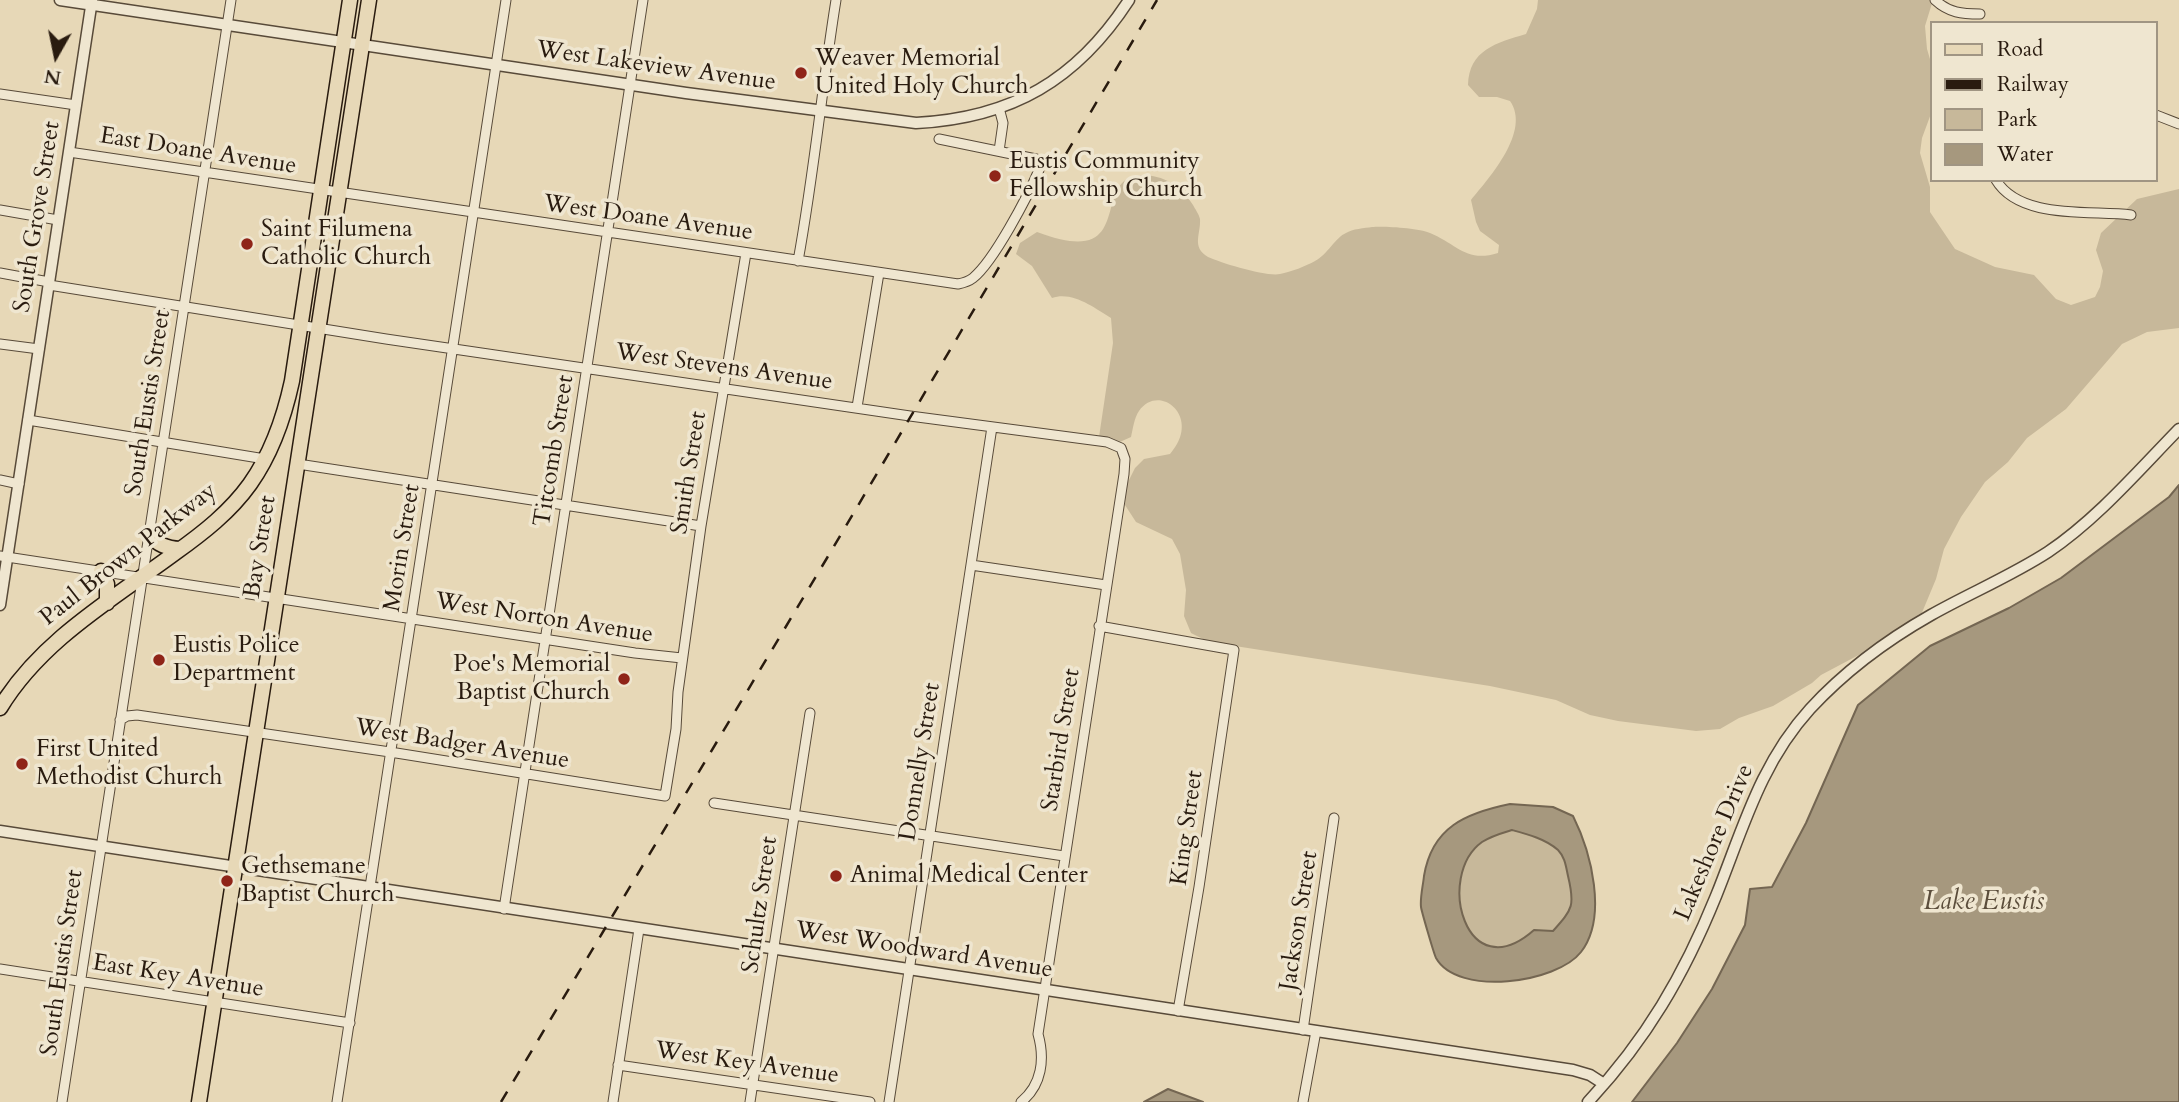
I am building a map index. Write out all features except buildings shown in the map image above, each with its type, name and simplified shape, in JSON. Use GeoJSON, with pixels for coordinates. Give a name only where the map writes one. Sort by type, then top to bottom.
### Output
{"type":"FeatureCollection","features":[{"type":"Feature","properties":{"kind":"main road"},"geometry":{"type":"LineString","coordinates":[[300,326],[350,0]]}},
{"type":"Feature","properties":{"kind":"main road","name":"Bay Street"},"geometry":{"type":"LineString","coordinates":[[199,1102],[369,0]]}},
{"type":"Feature","properties":{"kind":"main road","name":"Paul Brown Parkway"},"geometry":{"type":"LineString","coordinates":[[0,708],[4,693],[37,658],[180,550],[227,511],[250,484],[277,432],[290,392],[300,326]]}},
{"type":"Feature","properties":{"kind":"main road"},"geometry":{"type":"LineString","coordinates":[[149,534],[156,543],[165,548],[180,550]]}},
{"type":"Feature","properties":{"kind":"main road"},"geometry":{"type":"LineString","coordinates":[[102,571],[107,584],[107,603]]}},
{"type":"Feature","properties":{"kind":"street","name":"West Lakeview Avenue"},"geometry":{"type":"LineString","coordinates":[[60,0],[91,2],[227,26],[495,66],[916,122],[951,121],[999,108],[1029,96],[1082,59],[1100,41],[1129,0]]}},
{"type":"Feature","properties":{"kind":"street","name":"South Eustis Street"},"geometry":{"type":"LineString","coordinates":[[62,1102],[231,0]]}},
{"type":"Feature","properties":{"kind":"street","name":"Morin Street"},"geometry":{"type":"LineString","coordinates":[[337,1102],[506,0]]}},
{"type":"Feature","properties":{"kind":"street","name":"Titcomb Street"},"geometry":{"type":"LineString","coordinates":[[504,909],[643,0]]}},
{"type":"Feature","properties":{"kind":"street"},"geometry":{"type":"LineString","coordinates":[[798,261],[836,0]]}},
{"type":"Feature","properties":{"kind":"street"},"geometry":{"type":"LineString","coordinates":[[1935,0],[1958,14],[1980,14]]}},
{"type":"Feature","properties":{"kind":"street","name":"South Grove Street"},"geometry":{"type":"LineString","coordinates":[[0,606],[4,556],[19,484],[91,2]]}},
{"type":"Feature","properties":{"kind":"street"},"geometry":{"type":"LineString","coordinates":[[0,94],[76,105]]}},
{"type":"Feature","properties":{"kind":"street"},"geometry":{"type":"LineString","coordinates":[[939,139],[999,151],[1003,123],[999,108]]}},
{"type":"Feature","properties":{"kind":"street"},"geometry":{"type":"LineString","coordinates":[[2158,116],[2179,124]]}},
{"type":"Feature","properties":{"kind":"street","name":"West Doane Avenue"},"geometry":{"type":"LineString","coordinates":[[321,191],[958,284],[970,281],[998,245],[1040,170],[1036,159],[999,151]]}},
{"type":"Feature","properties":{"kind":"street","name":"East Doane Avenue"},"geometry":{"type":"LineString","coordinates":[[69,152],[321,191]]}},
{"type":"Feature","properties":{"kind":"street"},"geometry":{"type":"LineString","coordinates":[[1998,182],[2009,196],[2034,206],[2132,215]]}},
{"type":"Feature","properties":{"kind":"street"},"geometry":{"type":"LineString","coordinates":[[0,210],[58,220]]}},
{"type":"Feature","properties":{"kind":"street","name":"Smith Street"},"geometry":{"type":"LineString","coordinates":[[665,796],[701,526],[746,253]]}},
{"type":"Feature","properties":{"kind":"street"},"geometry":{"type":"LineString","coordinates":[[857,407],[879,273]]}},
{"type":"Feature","properties":{"kind":"street","name":"West Stevens Avenue"},"geometry":{"type":"LineString","coordinates":[[0,274],[318,329],[1107,442],[1122,449]]}},
{"type":"Feature","properties":{"kind":"street"},"geometry":{"type":"LineString","coordinates":[[0,344],[39,349]]}},
{"type":"Feature","properties":{"kind":"street"},"geometry":{"type":"LineString","coordinates":[[28,420],[265,459]]}},
{"type":"Feature","properties":{"kind":"street","name":"Donnelly Street"},"geometry":{"type":"LineString","coordinates":[[889,1102],[992,427]]}},
{"type":"Feature","properties":{"kind":"street","name":"Lakeshore Drive"},"geometry":{"type":"LineString","coordinates":[[1588,1102],[1642,1038],[1673,989],[1715,898],[1759,782],[1785,740],[1810,709],[1849,671],[1897,635],[2018,569],[2065,540],[2179,429]]}},
{"type":"Feature","properties":{"kind":"street","name":"Starbird Street"},"geometry":{"type":"LineString","coordinates":[[1021,1102],[1029,1096],[1037,1082],[1042,1059],[1039,1037],[1044,990],[1124,474],[1125,459],[1122,449]]}},
{"type":"Feature","properties":{"kind":"street"},"geometry":{"type":"LineString","coordinates":[[298,464],[701,526]]}},
{"type":"Feature","properties":{"kind":"street"},"geometry":{"type":"LineString","coordinates":[[0,480],[19,484]]}},
{"type":"Feature","properties":{"kind":"street","name":"West Norton Avenue"},"geometry":{"type":"LineString","coordinates":[[4,556],[635,653],[682,657]]}},
{"type":"Feature","properties":{"kind":"street"},"geometry":{"type":"LineString","coordinates":[[971,565],[1106,585]]}},
{"type":"Feature","properties":{"kind":"street","name":"King Street"},"geometry":{"type":"LineString","coordinates":[[1099,626],[1234,650],[1178,1011]]}},
{"type":"Feature","properties":{"kind":"street","name":"Schultz Street"},"geometry":{"type":"LineString","coordinates":[[750,1102],[810,713]]}},
{"type":"Feature","properties":{"kind":"street","name":"West Badger Avenue"},"geometry":{"type":"LineString","coordinates":[[120,720],[137,715],[665,796]]}},
{"type":"Feature","properties":{"kind":"street"},"geometry":{"type":"LineString","coordinates":[[713,803],[1064,856]]}},
{"type":"Feature","properties":{"kind":"street","name":"Jackson Street"},"geometry":{"type":"LineString","coordinates":[[1303,1030],[1334,818]]}},
{"type":"Feature","properties":{"kind":"street","name":"West Woodward Avenue"},"geometry":{"type":"LineString","coordinates":[[0,831],[1573,1070],[1590,1075],[1604,1084]]}},
{"type":"Feature","properties":{"kind":"street"},"geometry":{"type":"LineString","coordinates":[[613,1102],[639,929]]}},
{"type":"Feature","properties":{"kind":"street","name":"East Key Avenue"},"geometry":{"type":"LineString","coordinates":[[0,970],[350,1023]]}},
{"type":"Feature","properties":{"kind":"street"},"geometry":{"type":"LineString","coordinates":[[1303,1102],[1316,1031]]}},
{"type":"Feature","properties":{"kind":"street","name":"West Key Avenue"},"geometry":{"type":"LineString","coordinates":[[618,1065],[870,1102]]}},
{"type":"Feature","properties":{"kind":"green space"},"geometry":{"type":"Polygon","coordinates":[[[1538,0],[1933,0],[1925,26],[1930,59],[1930,116],[1920,153],[1930,187],[1930,212],[1955,249],[1995,267],[2034,275],[2056,299],[2071,305],[2095,297],[2100,287],[2103,271],[2096,250],[2101,233],[2137,199],[2179,189],[2179,328],[2147,332],[2122,344],[2066,409],[2027,438],[2008,462],[1985,482],[1961,517],[1944,549],[1936,579],[1921,615],[1870,649],[1821,675],[1773,706],[1739,718],[1720,729],[1696,731],[1618,721],[1590,715],[1556,700],[1490,686],[1235,646],[1207,641],[1191,633],[1184,616],[1186,590],[1180,554],[1172,539],[1136,522],[1125,505],[1126,486],[1135,468],[1144,459],[1170,454],[1179,440],[1182,428],[1180,416],[1166,402],[1157,400],[1147,403],[1139,411],[1131,437],[1113,445],[1099,437],[1113,343],[1111,318],[1075,299],[1060,296],[1052,298],[1032,266],[1016,254],[1020,243],[1037,232],[1070,241],[1090,240],[1102,231],[1118,188],[1128,178],[1146,175],[1167,181],[1179,188],[1189,199],[1200,219],[1198,245],[1203,253],[1214,260],[1255,272],[1280,274],[1298,269],[1319,258],[1346,233],[1372,227],[1425,231],[1462,251],[1478,256],[1498,253],[1499,245],[1480,231],[1471,200],[1506,153],[1515,126],[1515,113],[1510,101],[1497,97],[1479,97],[1468,85],[1473,64],[1479,56],[1495,45],[1526,34],[1538,0]]]}},
{"type":"Feature","properties":{"kind":"green space"},"geometry":{"type":"Polygon","coordinates":[[[1512,830],[1542,840],[1560,853],[1565,862],[1571,903],[1566,915],[1553,931],[1534,930],[1510,945],[1491,946],[1475,937],[1465,921],[1460,901],[1461,879],[1468,858],[1482,842],[1512,830]]]}},
{"type":"Feature","properties":{"kind":"water","name":"Lake Eustis"},"geometry":{"type":"Polygon","coordinates":[[[2179,485],[2179,1102],[1632,1102],[1677,1043],[1712,989],[1745,925],[1750,889],[1772,887],[1806,823],[1858,705],[1930,646],[2009,608],[2061,578],[2169,497],[2179,485]]]}},
{"type":"Feature","properties":{"kind":"water"},"geometry":{"type":"Polygon","coordinates":[[[1510,804],[1553,807],[1573,816],[1591,866],[1595,903],[1589,938],[1581,952],[1569,963],[1530,978],[1485,981],[1465,978],[1448,970],[1436,958],[1421,907],[1428,859],[1443,834],[1466,818],[1510,804]],[[1512,830],[1482,842],[1468,858],[1461,879],[1460,901],[1465,921],[1475,937],[1491,946],[1510,945],[1534,930],[1553,931],[1571,906],[1570,886],[1565,862],[1560,853],[1542,840],[1512,830]]]}},
{"type":"Feature","properties":{"kind":"water"},"geometry":{"type":"Polygon","coordinates":[[[1168,1089],[1203,1102],[1144,1102],[1168,1089]]]}},
{"type":"Feature","properties":{"kind":"railway"},"geometry":{"type":"LineString","coordinates":[[501,1102],[1157,0]]}},
{"type":"Feature","properties":{"kind":"place","name":"Weaver Memorial United Holy Church"},"geometry":{"type":"Point","coordinates":[801,73]}},
{"type":"Feature","properties":{"kind":"place","name":"Eustis Community Fellowship Church"},"geometry":{"type":"Point","coordinates":[995,176]}},
{"type":"Feature","properties":{"kind":"place","name":"Saint Filumena Catholic Church"},"geometry":{"type":"Point","coordinates":[247,244]}},
{"type":"Feature","properties":{"kind":"place","name":"Eustis Police Department"},"geometry":{"type":"Point","coordinates":[159,660]}},
{"type":"Feature","properties":{"kind":"place","name":"Poe's Memorial Baptist Church"},"geometry":{"type":"Point","coordinates":[624,679]}},
{"type":"Feature","properties":{"kind":"place","name":"First United Methodist Church"},"geometry":{"type":"Point","coordinates":[22,764]}},
{"type":"Feature","properties":{"kind":"place","name":"Animal Medical Center"},"geometry":{"type":"Point","coordinates":[836,876]}},
{"type":"Feature","properties":{"kind":"place","name":"Gethsemane Baptist Church"},"geometry":{"type":"Point","coordinates":[227,881]}}]}
